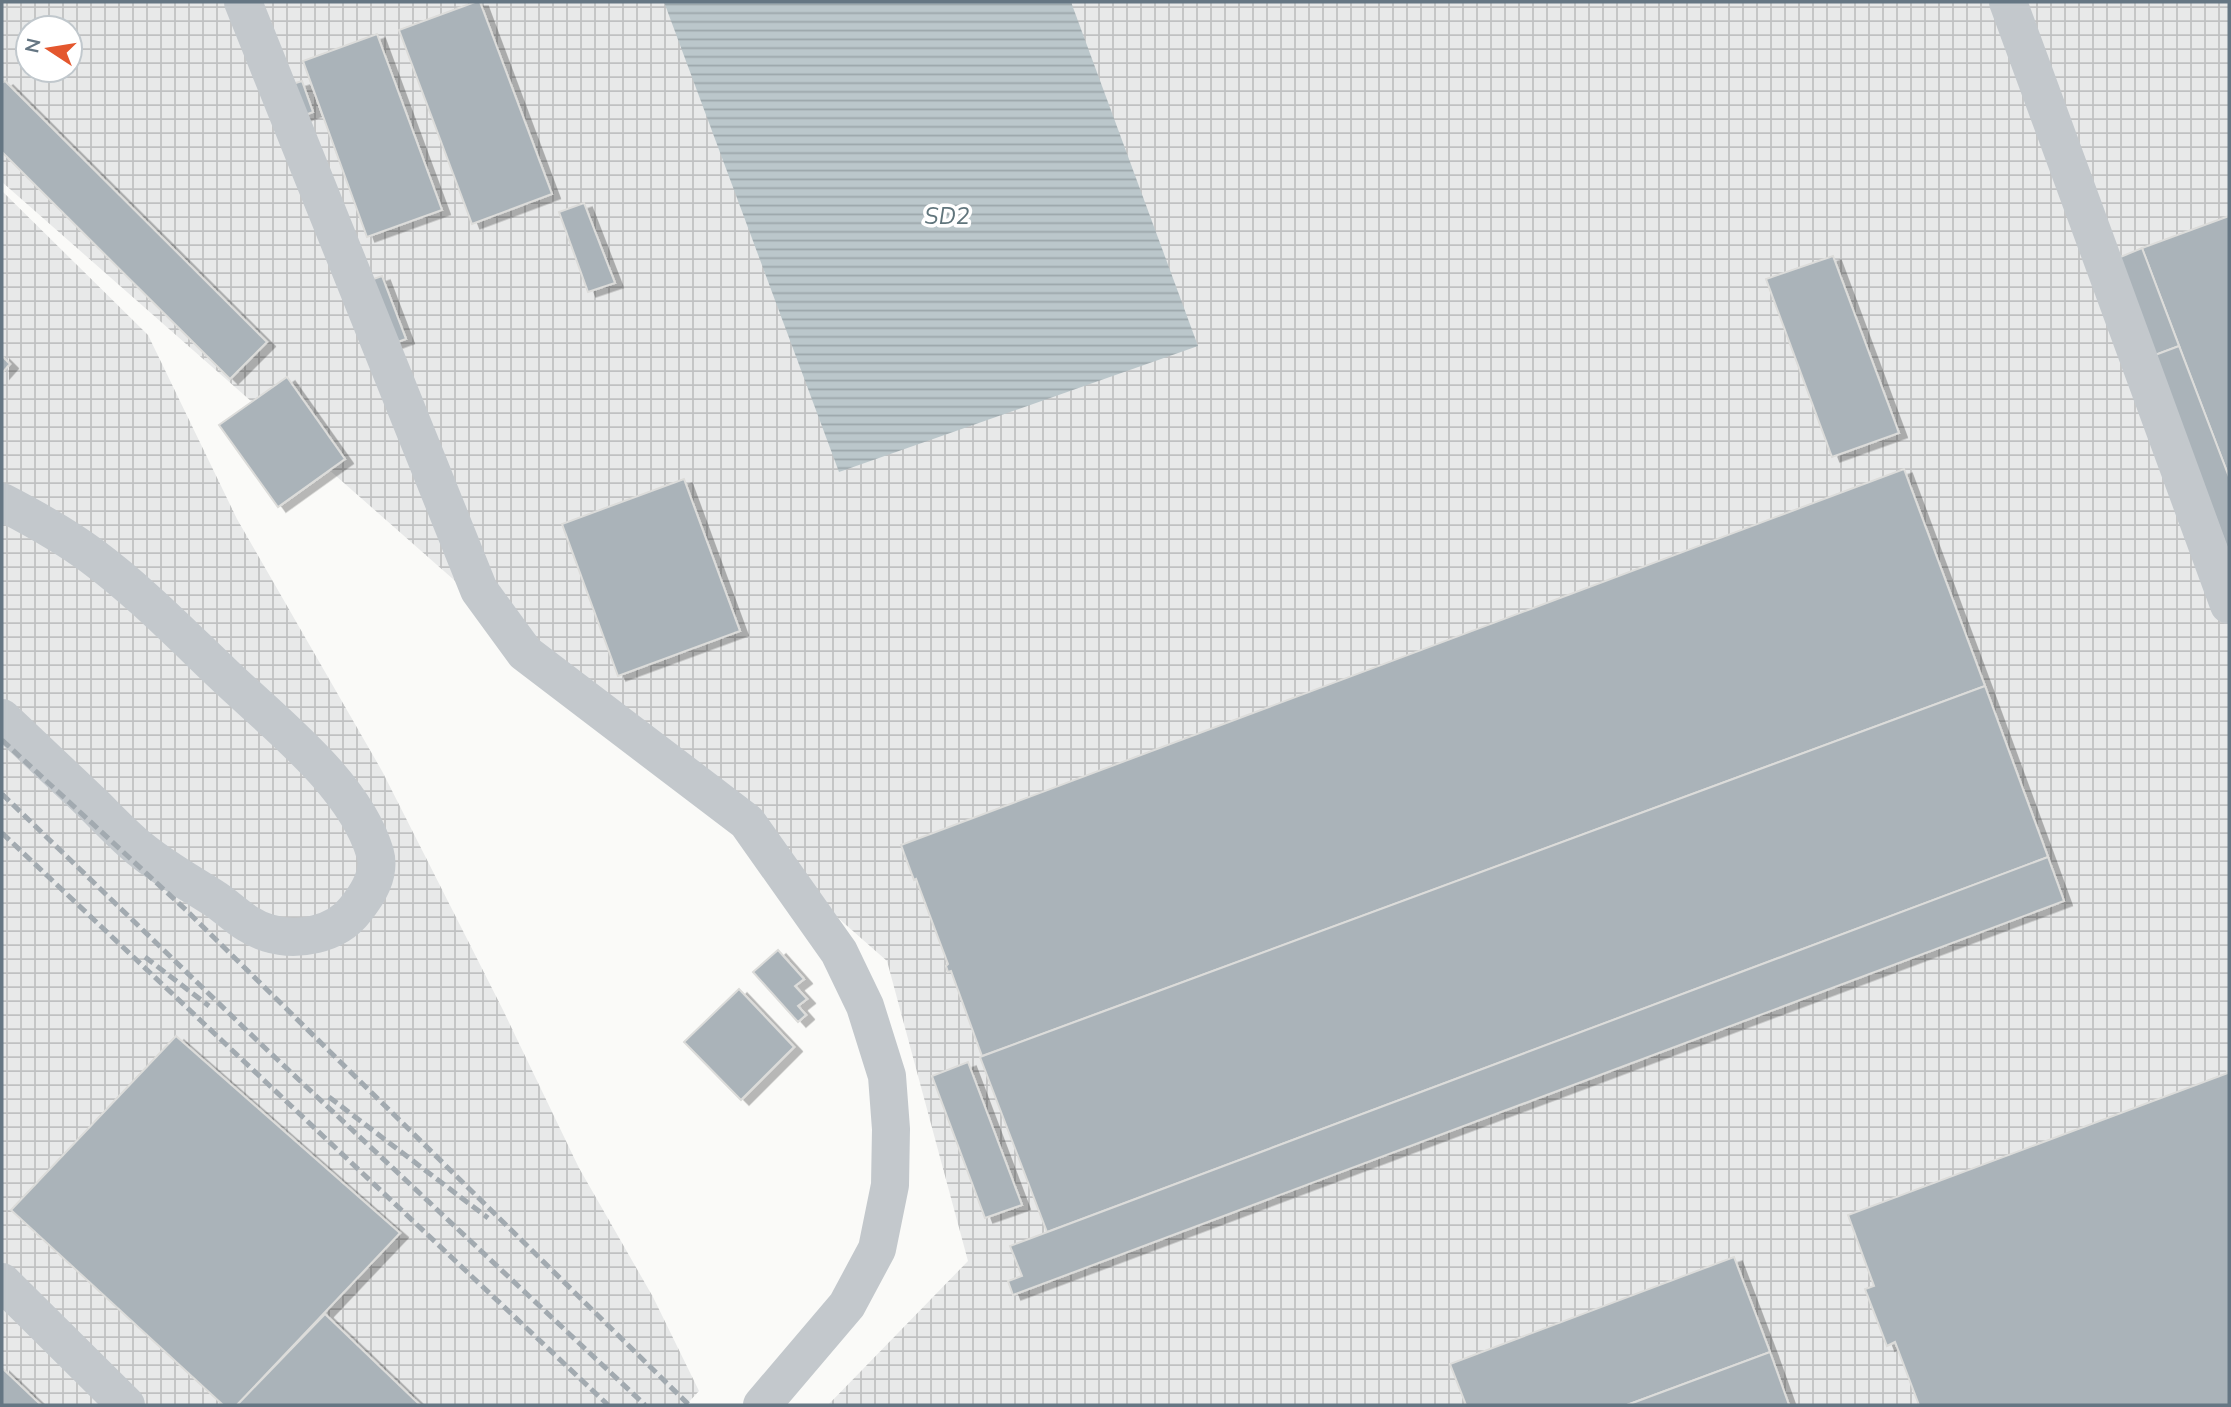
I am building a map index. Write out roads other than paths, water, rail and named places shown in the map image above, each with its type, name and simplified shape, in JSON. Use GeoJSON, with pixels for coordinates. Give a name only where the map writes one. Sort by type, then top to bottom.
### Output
{"type":"FeatureCollection","features":[{"type":"Feature","properties":{"kind":"lane"},"geometry":{"type":"LineString","coordinates":[[243,2],[479,590],[525,653],[747,822],[839,952],[865,1006],[887,1076],[891,1129],[890,1185],[877,1249],[847,1306],[767,1400]]}},
{"type":"Feature","properties":{"kind":"lane"},"geometry":{"type":"LineString","coordinates":[[2008,2],[2229,605]]}},
{"type":"Feature","properties":{"kind":"lane"},"geometry":{"type":"LineString","coordinates":[[2,502],[91,555],[140,596],[326,773],[343,792],[363,823],[376,856],[375,877],[367,896],[352,915],[328,930],[305,936],[286,937],[267,933],[244,923],[226,907],[140,849],[2,718]]}},
{"type":"Feature","properties":{"kind":"lane"},"geometry":{"type":"LineString","coordinates":[[2,1282],[126,1405]]}},
{"type":"Feature","properties":{"kind":"water","name":"SD2"},"geometry":{"type":"Polygon","coordinates":[[[664,2],[1071,2],[1198,346],[839,472],[664,2]]]}},
{"type":"Feature","properties":{"kind":"railway"},"geometry":{"type":"LineString","coordinates":[[2,740],[186,910],[689,1405]]}},
{"type":"Feature","properties":{"kind":"railway"},"geometry":{"type":"LineString","coordinates":[[2,794],[264,1047],[645,1405]]}},
{"type":"Feature","properties":{"kind":"railway"},"geometry":{"type":"LineString","coordinates":[[2,833],[608,1405]]}},
{"type":"Feature","properties":{"kind":"railway"},"geometry":{"type":"LineString","coordinates":[[145,957],[209,1006]]}},
{"type":"Feature","properties":{"kind":"railway"},"geometry":{"type":"LineString","coordinates":[[329,1097],[488,1218]]}}]}
